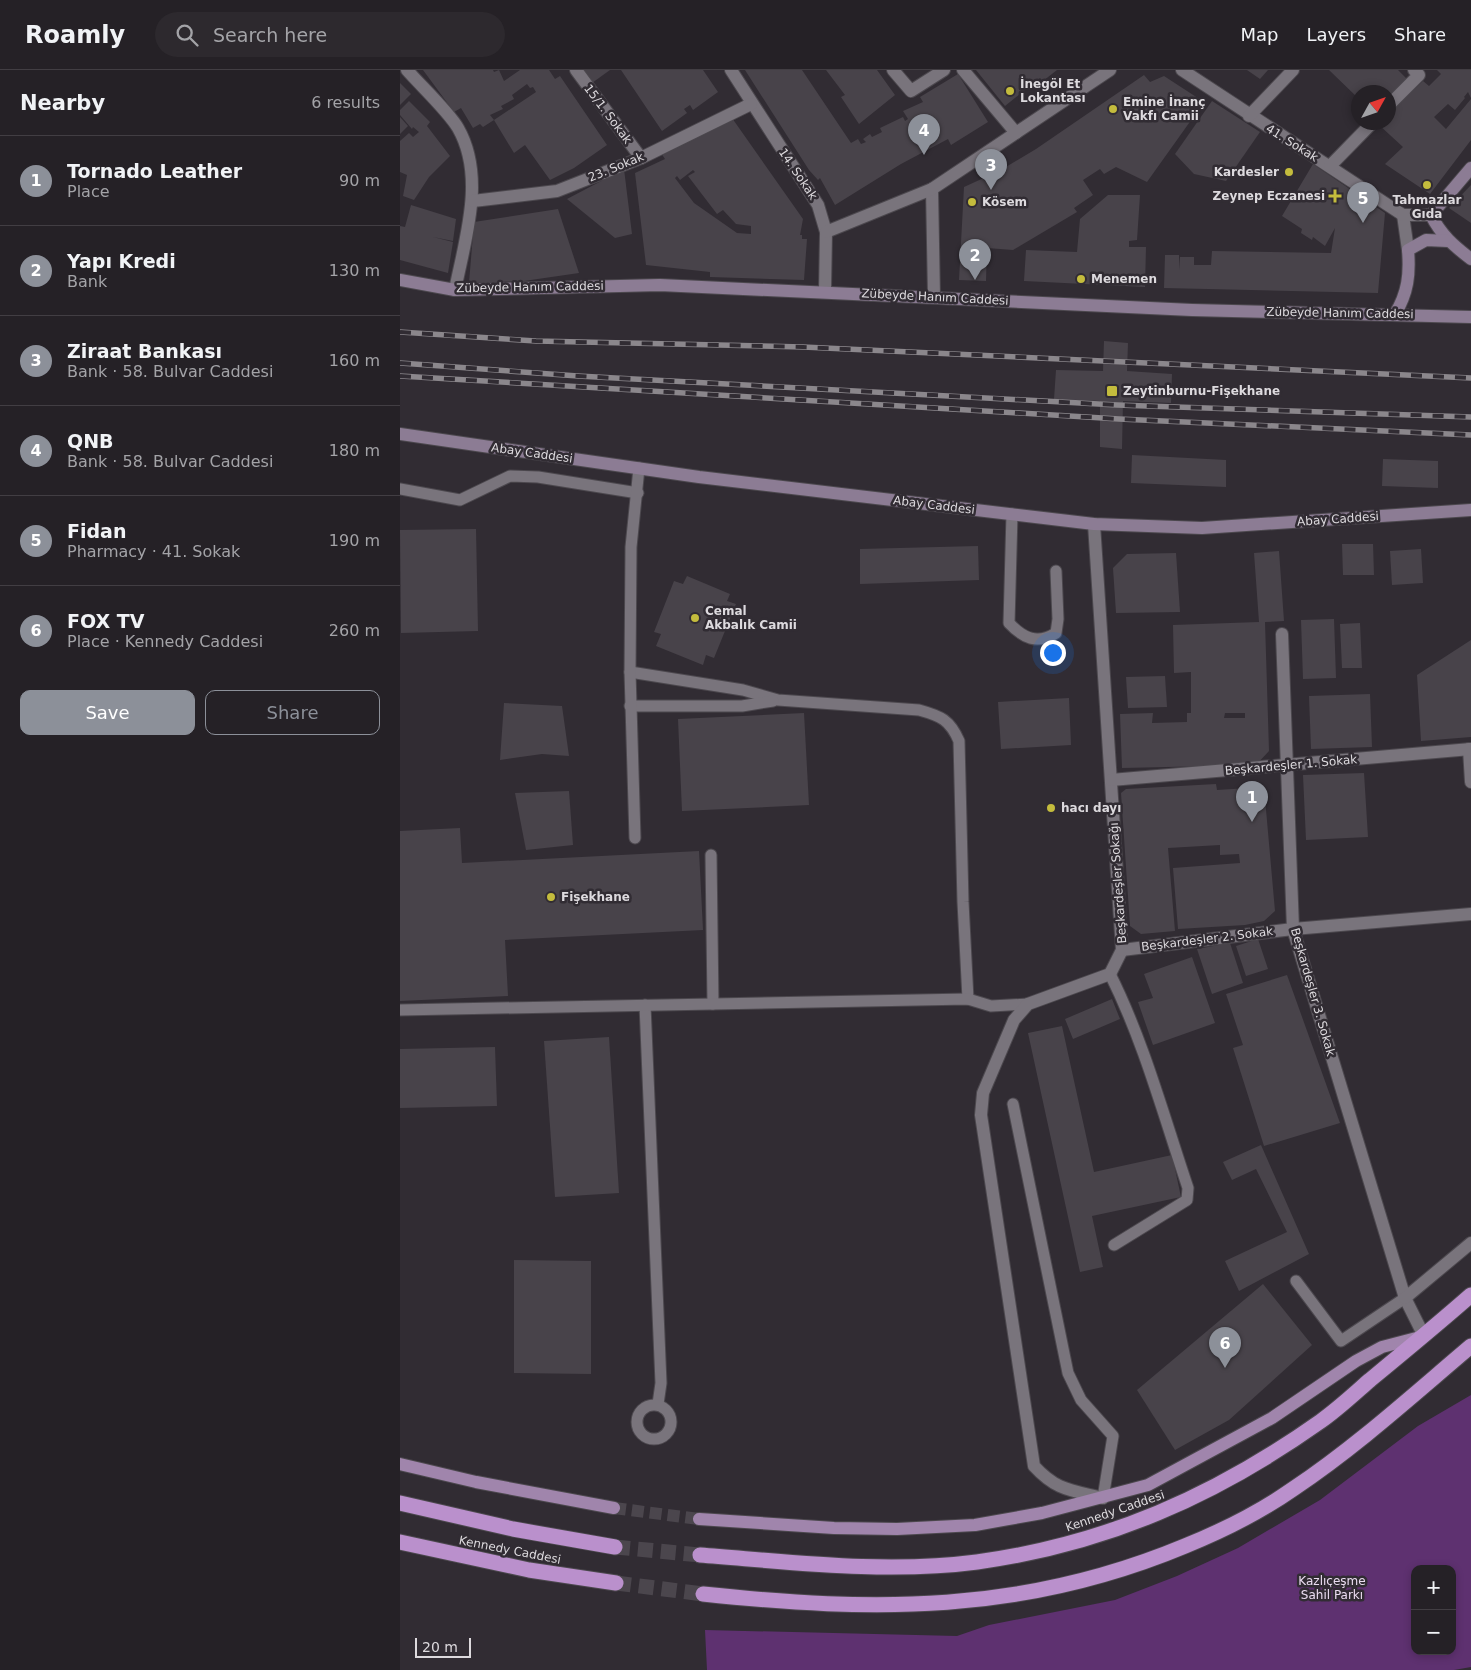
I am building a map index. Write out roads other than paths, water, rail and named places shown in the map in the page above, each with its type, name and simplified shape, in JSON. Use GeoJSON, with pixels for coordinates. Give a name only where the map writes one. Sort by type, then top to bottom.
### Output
{"type":"FeatureCollection","features":[{"type":"Feature","properties":{"kind":"highway","name":"Kennedy Caddesi"},"geometry":{"type":"LineString","coordinates":[[700,1555],[898,1566],[976,1562],[1061,1545],[1166,1511],[1238,1475],[1323,1419],[1471,1295]]}},
{"type":"Feature","properties":{"kind":"highway"},"geometry":{"type":"LineString","coordinates":[[702,1594],[846,1605],[952,1602],[1000,1598],[1084,1582],[1147,1562],[1205,1538],[1292,1490],[1336,1458],[1471,1346]]}},
{"type":"Feature","properties":{"kind":"highway","name":"Kennedy Caddesi"},"geometry":{"type":"LineString","coordinates":[[400,1503],[513,1529],[615,1548]]}},
{"type":"Feature","properties":{"kind":"highway","name":"Kennedy Caddesi"},"geometry":{"type":"LineString","coordinates":[[400,1542],[528,1570],[616,1583]]}},
{"type":"Feature","properties":{"kind":"main road"},"geometry":{"type":"LineString","coordinates":[[1471,168],[1431,216],[1448,241],[1471,259]]}},
{"type":"Feature","properties":{"kind":"main road"},"geometry":{"type":"LineString","coordinates":[[1395,314],[1403,300],[1410,273],[1408,250],[1426,240],[1448,241]]}},
{"type":"Feature","properties":{"kind":"main road","name":"Zübeyde Hanım Caddesi"},"geometry":{"type":"LineString","coordinates":[[400,280],[455,290],[660,285],[825,291],[1192,310],[1471,317]]}},
{"type":"Feature","properties":{"kind":"main road","name":"Abay Caddesi"},"geometry":{"type":"LineString","coordinates":[[400,434],[639,468],[1094,524],[1202,528],[1471,510]]}},
{"type":"Feature","properties":{"kind":"main road"},"geometry":{"type":"LineString","coordinates":[[699,1519],[834,1528],[937,1527],[975,1525],[1042,1513],[1104,1498],[1148,1485],[1183,1467],[1272,1418],[1356,1361],[1382,1347],[1424,1336]]}},
{"type":"Feature","properties":{"kind":"main road"},"geometry":{"type":"LineString","coordinates":[[400,1464],[476,1482],[614,1508]]}},
{"type":"Feature","properties":{"kind":"street"},"geometry":{"type":"LineString","coordinates":[[407,70],[458,128],[469,159],[473,201],[455,290]]}},
{"type":"Feature","properties":{"kind":"street","name":"15/1. Sokak"},"geometry":{"type":"LineString","coordinates":[[576,70],[641,158]]}},
{"type":"Feature","properties":{"kind":"street","name":"14. Sokak"},"geometry":{"type":"LineString","coordinates":[[731,70],[751,104],[818,205],[826,232],[825,291]]}},
{"type":"Feature","properties":{"kind":"street"},"geometry":{"type":"LineString","coordinates":[[893,70],[911,91],[944,70]]}},
{"type":"Feature","properties":{"kind":"street"},"geometry":{"type":"LineString","coordinates":[[964,70],[1016,132]]}},
{"type":"Feature","properties":{"kind":"street"},"geometry":{"type":"LineString","coordinates":[[826,232],[932,190],[1110,70]]}},
{"type":"Feature","properties":{"kind":"street","name":"41. Sokak"},"geometry":{"type":"LineString","coordinates":[[1182,70],[1249,116],[1330,166],[1403,215]]}},
{"type":"Feature","properties":{"kind":"street"},"geometry":{"type":"LineString","coordinates":[[1249,116],[1293,70]]}},
{"type":"Feature","properties":{"kind":"street"},"geometry":{"type":"LineString","coordinates":[[1396,98],[1419,75],[1414,70]]}},
{"type":"Feature","properties":{"kind":"street","name":"23. Sokak"},"geometry":{"type":"LineString","coordinates":[[473,201],[557,191],[641,158],[751,104]]}},
{"type":"Feature","properties":{"kind":"street"},"geometry":{"type":"LineString","coordinates":[[1330,166],[1365,130]]}},
{"type":"Feature","properties":{"kind":"street"},"geometry":{"type":"LineString","coordinates":[[932,190],[934,298]]}},
{"type":"Feature","properties":{"kind":"street"},"geometry":{"type":"LineString","coordinates":[[1408,250],[1403,215],[1431,216]]}},
{"type":"Feature","properties":{"kind":"street","name":"Beşkardeşler Sokağı"},"geometry":{"type":"LineString","coordinates":[[1094,524],[1122,950],[1110,974]]}},
{"type":"Feature","properties":{"kind":"street","name":"Beşkardeşler 3. Sokak"},"geometry":{"type":"LineString","coordinates":[[1282,634],[1293,929],[1405,1298],[1424,1336]]}},
{"type":"Feature","properties":{"kind":"street"},"geometry":{"type":"LineString","coordinates":[[1470,749],[1471,782]]}},
{"type":"Feature","properties":{"kind":"street","name":"Beşkardeşler 1. Sokak"},"geometry":{"type":"LineString","coordinates":[[1111,780],[1470,749]]}},
{"type":"Feature","properties":{"kind":"street","name":"Beşkardeşler 2. Sokak"},"geometry":{"type":"LineString","coordinates":[[1122,950],[1293,929],[1471,914]]}},
{"type":"Feature","properties":{"kind":"street"},"geometry":{"type":"LineString","coordinates":[[1104,1498],[1066,1489],[1048,1482],[1034,1466],[981,1115],[983,1092],[1014,1020],[1028,1004],[1110,974]]}},
{"type":"Feature","properties":{"kind":"street"},"geometry":{"type":"LineString","coordinates":[[1405,1298],[1471,1243]]}},
{"type":"Feature","properties":{"kind":"lane"},"geometry":{"type":"LineString","coordinates":[[635,838],[630,706],[631,548],[639,468]]}},
{"type":"Feature","properties":{"kind":"lane"},"geometry":{"type":"LineString","coordinates":[[400,489],[460,500],[510,476],[538,477],[638,493]]}},
{"type":"Feature","properties":{"kind":"lane"},"geometry":{"type":"LineString","coordinates":[[1012,514],[1009,623],[1019,634],[1032,640],[1046,639],[1056,633],[1058,619],[1056,571]]}},
{"type":"Feature","properties":{"kind":"lane"},"geometry":{"type":"LineString","coordinates":[[630,672],[743,690],[778,700],[919,710],[937,715],[952,726],[959,741],[963,902],[968,999]]}},
{"type":"Feature","properties":{"kind":"lane"},"geometry":{"type":"LineString","coordinates":[[630,706],[742,706],[778,700]]}},
{"type":"Feature","properties":{"kind":"lane"},"geometry":{"type":"LineString","coordinates":[[711,855],[712,1004]]}},
{"type":"Feature","properties":{"kind":"lane"},"geometry":{"type":"LineString","coordinates":[[1110,974],[1122,998],[1153,1081],[1188,1188],[1187,1200],[1114,1245]]}},
{"type":"Feature","properties":{"kind":"lane"},"geometry":{"type":"LineString","coordinates":[[400,1010],[968,999],[991,1006],[1028,1004]]}},
{"type":"Feature","properties":{"kind":"lane"},"geometry":{"type":"LineString","coordinates":[[645,1005],[661,1383],[658,1404]]}},
{"type":"Feature","properties":{"kind":"lane"},"geometry":{"type":"LineString","coordinates":[[1013,1104],[1068,1373],[1081,1400],[1113,1436],[1104,1498]]}},
{"type":"Feature","properties":{"kind":"lane"},"geometry":{"type":"LineString","coordinates":[[1296,1281],[1341,1341],[1405,1298]]}},
{"type":"Feature","properties":{"kind":"tunnel"},"geometry":{"type":"LineString","coordinates":[[614,1508],[699,1519]]}},
{"type":"Feature","properties":{"kind":"tunnel"},"geometry":{"type":"LineString","coordinates":[[615,1547],[700,1555]]}},
{"type":"Feature","properties":{"kind":"tunnel"},"geometry":{"type":"LineString","coordinates":[[616,1583],[703,1594]]}},
{"type":"Feature","properties":{"kind":"railway"},"geometry":{"type":"LineString","coordinates":[[400,332],[536,341],[803,347],[1471,378]]}},
{"type":"Feature","properties":{"kind":"railway"},"geometry":{"type":"LineString","coordinates":[[400,363],[578,376],[1117,405],[1471,417]]}},
{"type":"Feature","properties":{"kind":"railway"},"geometry":{"type":"LineString","coordinates":[[400,376],[1119,419],[1471,435]]}},
{"type":"Feature","properties":{"kind":"place","name":"İnegöl Et Lokantası"},"geometry":{"type":"Point","coordinates":[1010,91]}},
{"type":"Feature","properties":{"kind":"place","name":"Emine İnanç Vakfı Camii"},"geometry":{"type":"Point","coordinates":[1113,109]}},
{"type":"Feature","properties":{"kind":"place","name":"QNB"},"geometry":{"type":"Point","coordinates":[924,155]}},
{"type":"Feature","properties":{"kind":"place","name":"Kardesler"},"geometry":{"type":"Point","coordinates":[1289,172]}},
{"type":"Feature","properties":{"kind":"place","name":"Tahmazlar Gıda"},"geometry":{"type":"Point","coordinates":[1427,185]}},
{"type":"Feature","properties":{"kind":"place","name":"Ziraat Bankası"},"geometry":{"type":"Point","coordinates":[991,190]}},
{"type":"Feature","properties":{"kind":"place","name":"Zeynep Eczanesi"},"geometry":{"type":"Point","coordinates":[1335,196]}},
{"type":"Feature","properties":{"kind":"place","name":"Kösem"},"geometry":{"type":"Point","coordinates":[972,202]}},
{"type":"Feature","properties":{"kind":"place","name":"Fidan"},"geometry":{"type":"Point","coordinates":[1363,223]}},
{"type":"Feature","properties":{"kind":"place","name":"Menemen"},"geometry":{"type":"Point","coordinates":[1081,279]}},
{"type":"Feature","properties":{"kind":"place","name":"Yapı Kredi"},"geometry":{"type":"Point","coordinates":[975,280]}},
{"type":"Feature","properties":{"kind":"place","name":"Zeytinburnu-Fişekhane"},"geometry":{"type":"Point","coordinates":[1112,391]}},
{"type":"Feature","properties":{"kind":"place","name":"Cemal Akbalık Camii"},"geometry":{"type":"Point","coordinates":[695,618]}},
{"type":"Feature","properties":{"kind":"place","name":"hacı dayı"},"geometry":{"type":"Point","coordinates":[1051,808]}},
{"type":"Feature","properties":{"kind":"place","name":"Tornado Leather"},"geometry":{"type":"Point","coordinates":[1252,822]}},
{"type":"Feature","properties":{"kind":"place","name":"Fişekhane"},"geometry":{"type":"Point","coordinates":[551,897]}},
{"type":"Feature","properties":{"kind":"place","name":"FOX TV"},"geometry":{"type":"Point","coordinates":[1225,1368]}},
{"type":"Feature","properties":{"kind":"park label","name":"Kazlıçeşme Sahil Parkı"},"geometry":{"type":"Point","coordinates":[1332,1588]}}]}
